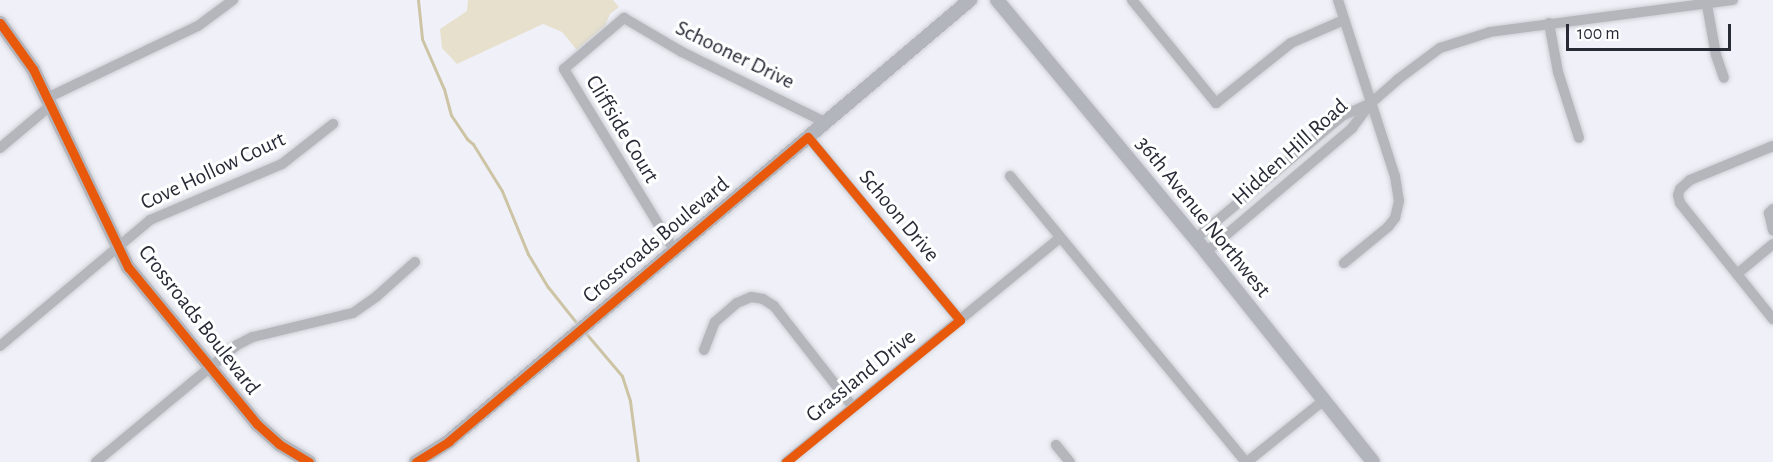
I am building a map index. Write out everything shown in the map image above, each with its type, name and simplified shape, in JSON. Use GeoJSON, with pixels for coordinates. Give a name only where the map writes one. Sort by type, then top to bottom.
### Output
{"type":"FeatureCollection","features":[{"type":"Feature","properties":{"kind":"street"},"geometry":{"type":"LineString","coordinates":[[0,148],[49,101],[177,37],[211,18],[233,0]]}},
{"type":"Feature","properties":{"kind":"street","name":"Crossroads Boulevard"},"geometry":{"type":"LineString","coordinates":[[416,462],[449,441],[970,0]]}},
{"type":"Feature","properties":{"kind":"street","name":"36th Avenue Northwest"},"geometry":{"type":"LineString","coordinates":[[997,0],[1206,252],[1373,462]]}},
{"type":"Feature","properties":{"kind":"street"},"geometry":{"type":"LineString","coordinates":[[1132,0],[1216,104],[1284,47],[1312,32],[1344,20]]}},
{"type":"Feature","properties":{"kind":"street"},"geometry":{"type":"LineString","coordinates":[[1338,0],[1399,189],[1400,201],[1395,218],[1388,226],[1344,263]]}},
{"type":"Feature","properties":{"kind":"street","name":"Hidden Hill Road"},"geometry":{"type":"LineString","coordinates":[[1206,252],[1352,128],[1372,102],[1421,61],[1455,42],[1482,33],[1733,0]]}},
{"type":"Feature","properties":{"kind":"street"},"geometry":{"type":"LineString","coordinates":[[1707,5],[1716,55],[1724,78]]}},
{"type":"Feature","properties":{"kind":"street","name":"Schooner Drive"},"geometry":{"type":"LineString","coordinates":[[601,38],[624,18],[682,52],[825,122]]}},
{"type":"Feature","properties":{"kind":"street","name":"Crossroads Boulevard"},"geometry":{"type":"LineString","coordinates":[[0,23],[29,61],[117,246],[146,291],[257,424],[279,444],[308,462]]}},
{"type":"Feature","properties":{"kind":"street"},"geometry":{"type":"LineString","coordinates":[[1549,23],[1558,72],[1580,138]]}},
{"type":"Feature","properties":{"kind":"street","name":"Cliffside Court"},"geometry":{"type":"LineString","coordinates":[[601,38],[564,69],[674,250]]}},
{"type":"Feature","properties":{"kind":"street","name":"Hidden Hill Road"},"geometry":{"type":"LineString","coordinates":[[1195,239],[1342,116],[1372,102]]}},
{"type":"Feature","properties":{"kind":"street","name":"Cove Hollow Court"},"geometry":{"type":"LineString","coordinates":[[0,346],[117,246],[158,215],[282,164],[333,124]]}},
{"type":"Feature","properties":{"kind":"street","name":"Schoon Drive"},"geometry":{"type":"LineString","coordinates":[[808,137],[960,320]]}},
{"type":"Feature","properties":{"kind":"street"},"geometry":{"type":"LineString","coordinates":[[1773,146],[1690,180],[1680,189],[1680,203],[1773,318]]}},
{"type":"Feature","properties":{"kind":"street"},"geometry":{"type":"LineString","coordinates":[[1010,176],[1246,462],[1323,401]]}},
{"type":"Feature","properties":{"kind":"street"},"geometry":{"type":"LineString","coordinates":[[1773,209],[1769,213],[1773,231]]}},
{"type":"Feature","properties":{"kind":"street","name":"Grassland Drive"},"geometry":{"type":"LineString","coordinates":[[786,462],[1060,238]]}},
{"type":"Feature","properties":{"kind":"street"},"geometry":{"type":"LineString","coordinates":[[1737,274],[1773,244]]}},
{"type":"Feature","properties":{"kind":"street"},"geometry":{"type":"LineString","coordinates":[[96,462],[229,350],[253,337],[352,313],[377,296],[415,262]]}},
{"type":"Feature","properties":{"kind":"street"},"geometry":{"type":"LineString","coordinates":[[704,350],[715,322],[737,303],[751,297],[764,299],[774,306],[853,407]]}},
{"type":"Feature","properties":{"kind":"street"},"geometry":{"type":"LineString","coordinates":[[1056,445],[1070,462]]}},
{"type":"Feature","properties":{"kind":"shaded area"},"geometry":{"type":"Polygon","coordinates":[[[468,0],[613,0],[619,7],[610,14],[605,26],[577,50],[562,32],[543,24],[457,64],[442,48],[440,29],[467,11],[468,0]]]}},
{"type":"Feature","properties":{"kind":"waterway"},"geometry":{"type":"LineString","coordinates":[[418,0],[422,39],[444,89],[451,115],[473,144],[502,191],[528,254],[548,287],[579,326]]}},
{"type":"Feature","properties":{"kind":"waterway"},"geometry":{"type":"LineString","coordinates":[[584,331],[622,376],[630,401],[638,462]]}},
{"type":"Feature","properties":{"kind":"cycle path"},"geometry":{"type":"LineString","coordinates":[[0,23],[33,69],[128,267],[257,424],[279,444],[309,462]]}},
{"type":"Feature","properties":{"kind":"cycle path"},"geometry":{"type":"LineString","coordinates":[[416,462],[449,441],[808,137],[960,320],[786,462]]}}]}
